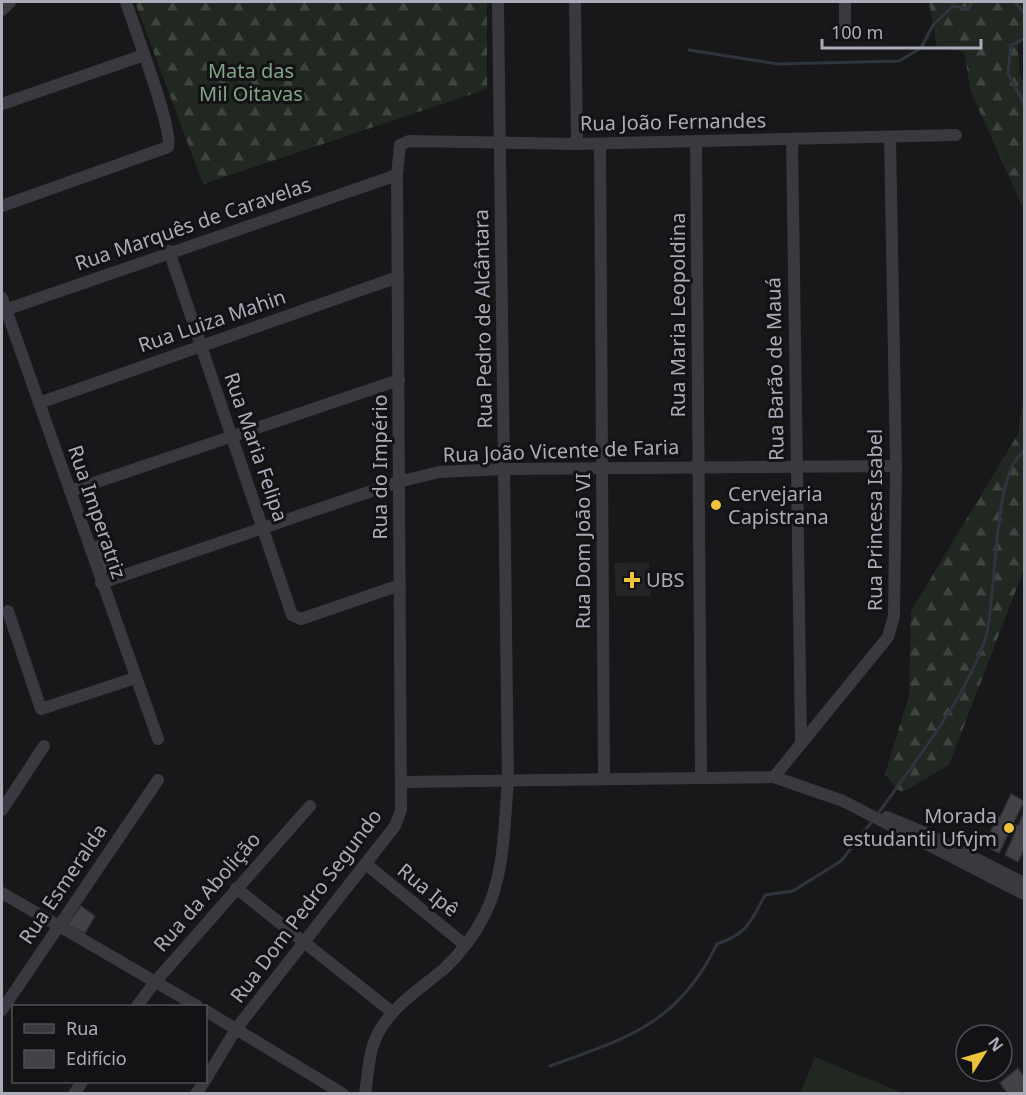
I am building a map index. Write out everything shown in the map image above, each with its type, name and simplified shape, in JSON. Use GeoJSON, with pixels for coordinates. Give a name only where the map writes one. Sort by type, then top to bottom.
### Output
{"type":"FeatureCollection","features":[{"type":"Feature","properties":{"kind":"street"},"geometry":{"type":"LineString","coordinates":[[2,10],[10,2]]}},
{"type":"Feature","properties":{"kind":"street"},"geometry":{"type":"LineString","coordinates":[[2,206],[163,150],[169,144],[169,137],[126,2]]}},
{"type":"Feature","properties":{"kind":"street","name":"Rua Pedro de Alcântara"},"geometry":{"type":"LineString","coordinates":[[365,1094],[373,1045],[392,1012],[445,967],[465,945],[484,916],[494,893],[501,858],[508,781],[498,2]]}},
{"type":"Feature","properties":{"kind":"street"},"geometry":{"type":"LineString","coordinates":[[575,2],[577,144]]}},
{"type":"Feature","properties":{"kind":"street"},"geometry":{"type":"LineString","coordinates":[[844,33],[845,2]]}},
{"type":"Feature","properties":{"kind":"street"},"geometry":{"type":"LineString","coordinates":[[2,104],[144,55]]}},
{"type":"Feature","properties":{"kind":"street","name":"Rua João Fernandes"},"geometry":{"type":"LineString","coordinates":[[398,153],[400,145],[407,141],[499,145],[600,144],[956,135]]}},
{"type":"Feature","properties":{"kind":"street","name":"Rua Princesa Isabel"},"geometry":{"type":"LineString","coordinates":[[774,777],[892,630],[896,466],[890,137]]}},
{"type":"Feature","properties":{"kind":"street","name":"Rua Barão de Mauá"},"geometry":{"type":"LineString","coordinates":[[792,139],[801,742]]}},
{"type":"Feature","properties":{"kind":"street","name":"Rua Maria Leopoldina"},"geometry":{"type":"LineString","coordinates":[[696,141],[701,777]]}},
{"type":"Feature","properties":{"kind":"street","name":"Rua Dom João VI"},"geometry":{"type":"LineString","coordinates":[[600,144],[603,778]]}},
{"type":"Feature","properties":{"kind":"street","name":"Rua do Império"},"geometry":{"type":"LineString","coordinates":[[398,153],[402,782]]}},
{"type":"Feature","properties":{"kind":"street","name":"Rua Marquês de Caravelas"},"geometry":{"type":"LineString","coordinates":[[3,306],[397,175]]}},
{"type":"Feature","properties":{"kind":"street","name":"Rua Maria Felipa"},"geometry":{"type":"LineString","coordinates":[[170,251],[292,615],[301,619],[400,585]]}},
{"type":"Feature","properties":{"kind":"street","name":"Rua Luiza Mahin"},"geometry":{"type":"LineString","coordinates":[[39,403],[201,344],[398,277]]}},
{"type":"Feature","properties":{"kind":"street","name":"Rua Imperatriz"},"geometry":{"type":"LineString","coordinates":[[3,306],[158,739]]}},
{"type":"Feature","properties":{"kind":"street"},"geometry":{"type":"LineString","coordinates":[[70,491],[399,380]]}},
{"type":"Feature","properties":{"kind":"street","name":"Rua João Vicente de Faria"},"geometry":{"type":"LineString","coordinates":[[101,583],[399,482],[439,472],[699,466],[896,466]]}},
{"type":"Feature","properties":{"kind":"street"},"geometry":{"type":"LineString","coordinates":[[8,611],[41,709],[135,678]]}},
{"type":"Feature","properties":{"kind":"street"},"geometry":{"type":"LineString","coordinates":[[2,810],[44,746]]}},
{"type":"Feature","properties":{"kind":"street"},"geometry":{"type":"LineString","coordinates":[[402,782],[774,777],[829,795],[875,816],[887,825],[1024,894]]}},
{"type":"Feature","properties":{"kind":"street","name":"Rua Esmeralda"},"geometry":{"type":"LineString","coordinates":[[2,1010],[158,780]]}},
{"type":"Feature","properties":{"kind":"street","name":"Rua Dom Pedro Segundo"},"geometry":{"type":"LineString","coordinates":[[207,1077],[236,1029],[398,821],[402,782]]}},
{"type":"Feature","properties":{"kind":"street","name":"Rua da Abolição"},"geometry":{"type":"LineString","coordinates":[[138,1005],[236,888],[310,806]]}},
{"type":"Feature","properties":{"kind":"street"},"geometry":{"type":"LineString","coordinates":[[875,816],[889,818],[923,832],[1024,883]]}},
{"type":"Feature","properties":{"kind":"street","name":"Rua Ipê"},"geometry":{"type":"LineString","coordinates":[[366,864],[465,945]]}},
{"type":"Feature","properties":{"kind":"street"},"geometry":{"type":"LineString","coordinates":[[236,888],[392,1012]]}},
{"type":"Feature","properties":{"kind":"street"},"geometry":{"type":"LineString","coordinates":[[2,893],[195,1005]]}},
{"type":"Feature","properties":{"kind":"street"},"geometry":{"type":"LineString","coordinates":[[207,1012],[343,1094]]}},
{"type":"Feature","properties":{"kind":"shaded area","name":"UBS"},"geometry":{"type":"Polygon","coordinates":[[[649,562],[651,596],[616,596],[614,563],[649,562]]]}},
{"type":"Feature","properties":{"kind":"green space","name":"Mata das Mil Oitavas"},"geometry":{"type":"Polygon","coordinates":[[[135,2],[487,2],[487,89],[203,184],[135,2]]]}},
{"type":"Feature","properties":{"kind":"green space"},"geometry":{"type":"Polygon","coordinates":[[[929,2],[1024,2],[1024,34],[1018,47],[1020,75],[1024,83],[1024,210],[971,92],[964,52],[937,47],[929,2]]]}},
{"type":"Feature","properties":{"kind":"green space"},"geometry":{"type":"Polygon","coordinates":[[[1024,394],[1024,569],[949,765],[901,793],[885,774],[909,695],[911,611],[1018,434],[1024,394]]]}},
{"type":"Feature","properties":{"kind":"green space"},"geometry":{"type":"Polygon","coordinates":[[[815,1057],[903,1093],[800,1093],[815,1057]]]}},
{"type":"Feature","properties":{"kind":"building"},"geometry":{"type":"Polygon","coordinates":[[[110,536],[120,568],[104,573],[94,542],[110,536]]]}},
{"type":"Feature","properties":{"kind":"building","name":"Morada estudantil Ufvjm"},"geometry":{"type":"Polygon","coordinates":[[[1011,794],[1024,801],[1013,824],[1018,826],[1024,812],[1024,849],[1018,862],[1005,855],[1015,833],[1010,830],[999,853],[985,846],[997,816],[1000,817],[1011,794]]]}},
{"type":"Feature","properties":{"kind":"building"},"geometry":{"type":"Polygon","coordinates":[[[81,906],[95,916],[85,933],[67,925],[81,906]]]}},
{"type":"Feature","properties":{"kind":"building"},"geometry":{"type":"Polygon","coordinates":[[[1018,1068],[1024,1077],[1024,1094],[1008,1094],[1000,1083],[1014,1083],[1014,1071],[1018,1068]]]}},
{"type":"Feature","properties":{"kind":"waterway"},"geometry":{"type":"LineString","coordinates":[[952,2],[953,6],[969,9],[971,2]]}},
{"type":"Feature","properties":{"kind":"waterway"},"geometry":{"type":"LineString","coordinates":[[1015,2],[1024,13]]}},
{"type":"Feature","properties":{"kind":"waterway"},"geometry":{"type":"LineString","coordinates":[[689,50],[778,64],[899,61],[921,48],[933,25],[953,6]]}},
{"type":"Feature","properties":{"kind":"waterway"},"geometry":{"type":"LineString","coordinates":[[1024,39],[1011,45],[1008,73],[1024,104]]}},
{"type":"Feature","properties":{"kind":"waterway"},"geometry":{"type":"LineString","coordinates":[[877,815],[953,706],[978,659],[989,618],[997,537],[1006,483],[1014,464],[1024,452]]}},
{"type":"Feature","properties":{"kind":"waterway"},"geometry":{"type":"LineString","coordinates":[[550,1066],[627,1036],[668,1010],[702,971],[717,944],[735,936],[747,926],[765,895],[793,891],[841,861],[873,820]]}},
{"type":"Feature","properties":{"kind":"place","name":"Cervejaria Capistrana"},"geometry":{"type":"Point","coordinates":[716,505]}},
{"type":"Feature","properties":{"kind":"place","name":"UBS"},"geometry":{"type":"Point","coordinates":[632,580]}},
{"type":"Feature","properties":{"kind":"place","name":"Morada estudantil Ufvjm"},"geometry":{"type":"Point","coordinates":[1009,828]}}]}
